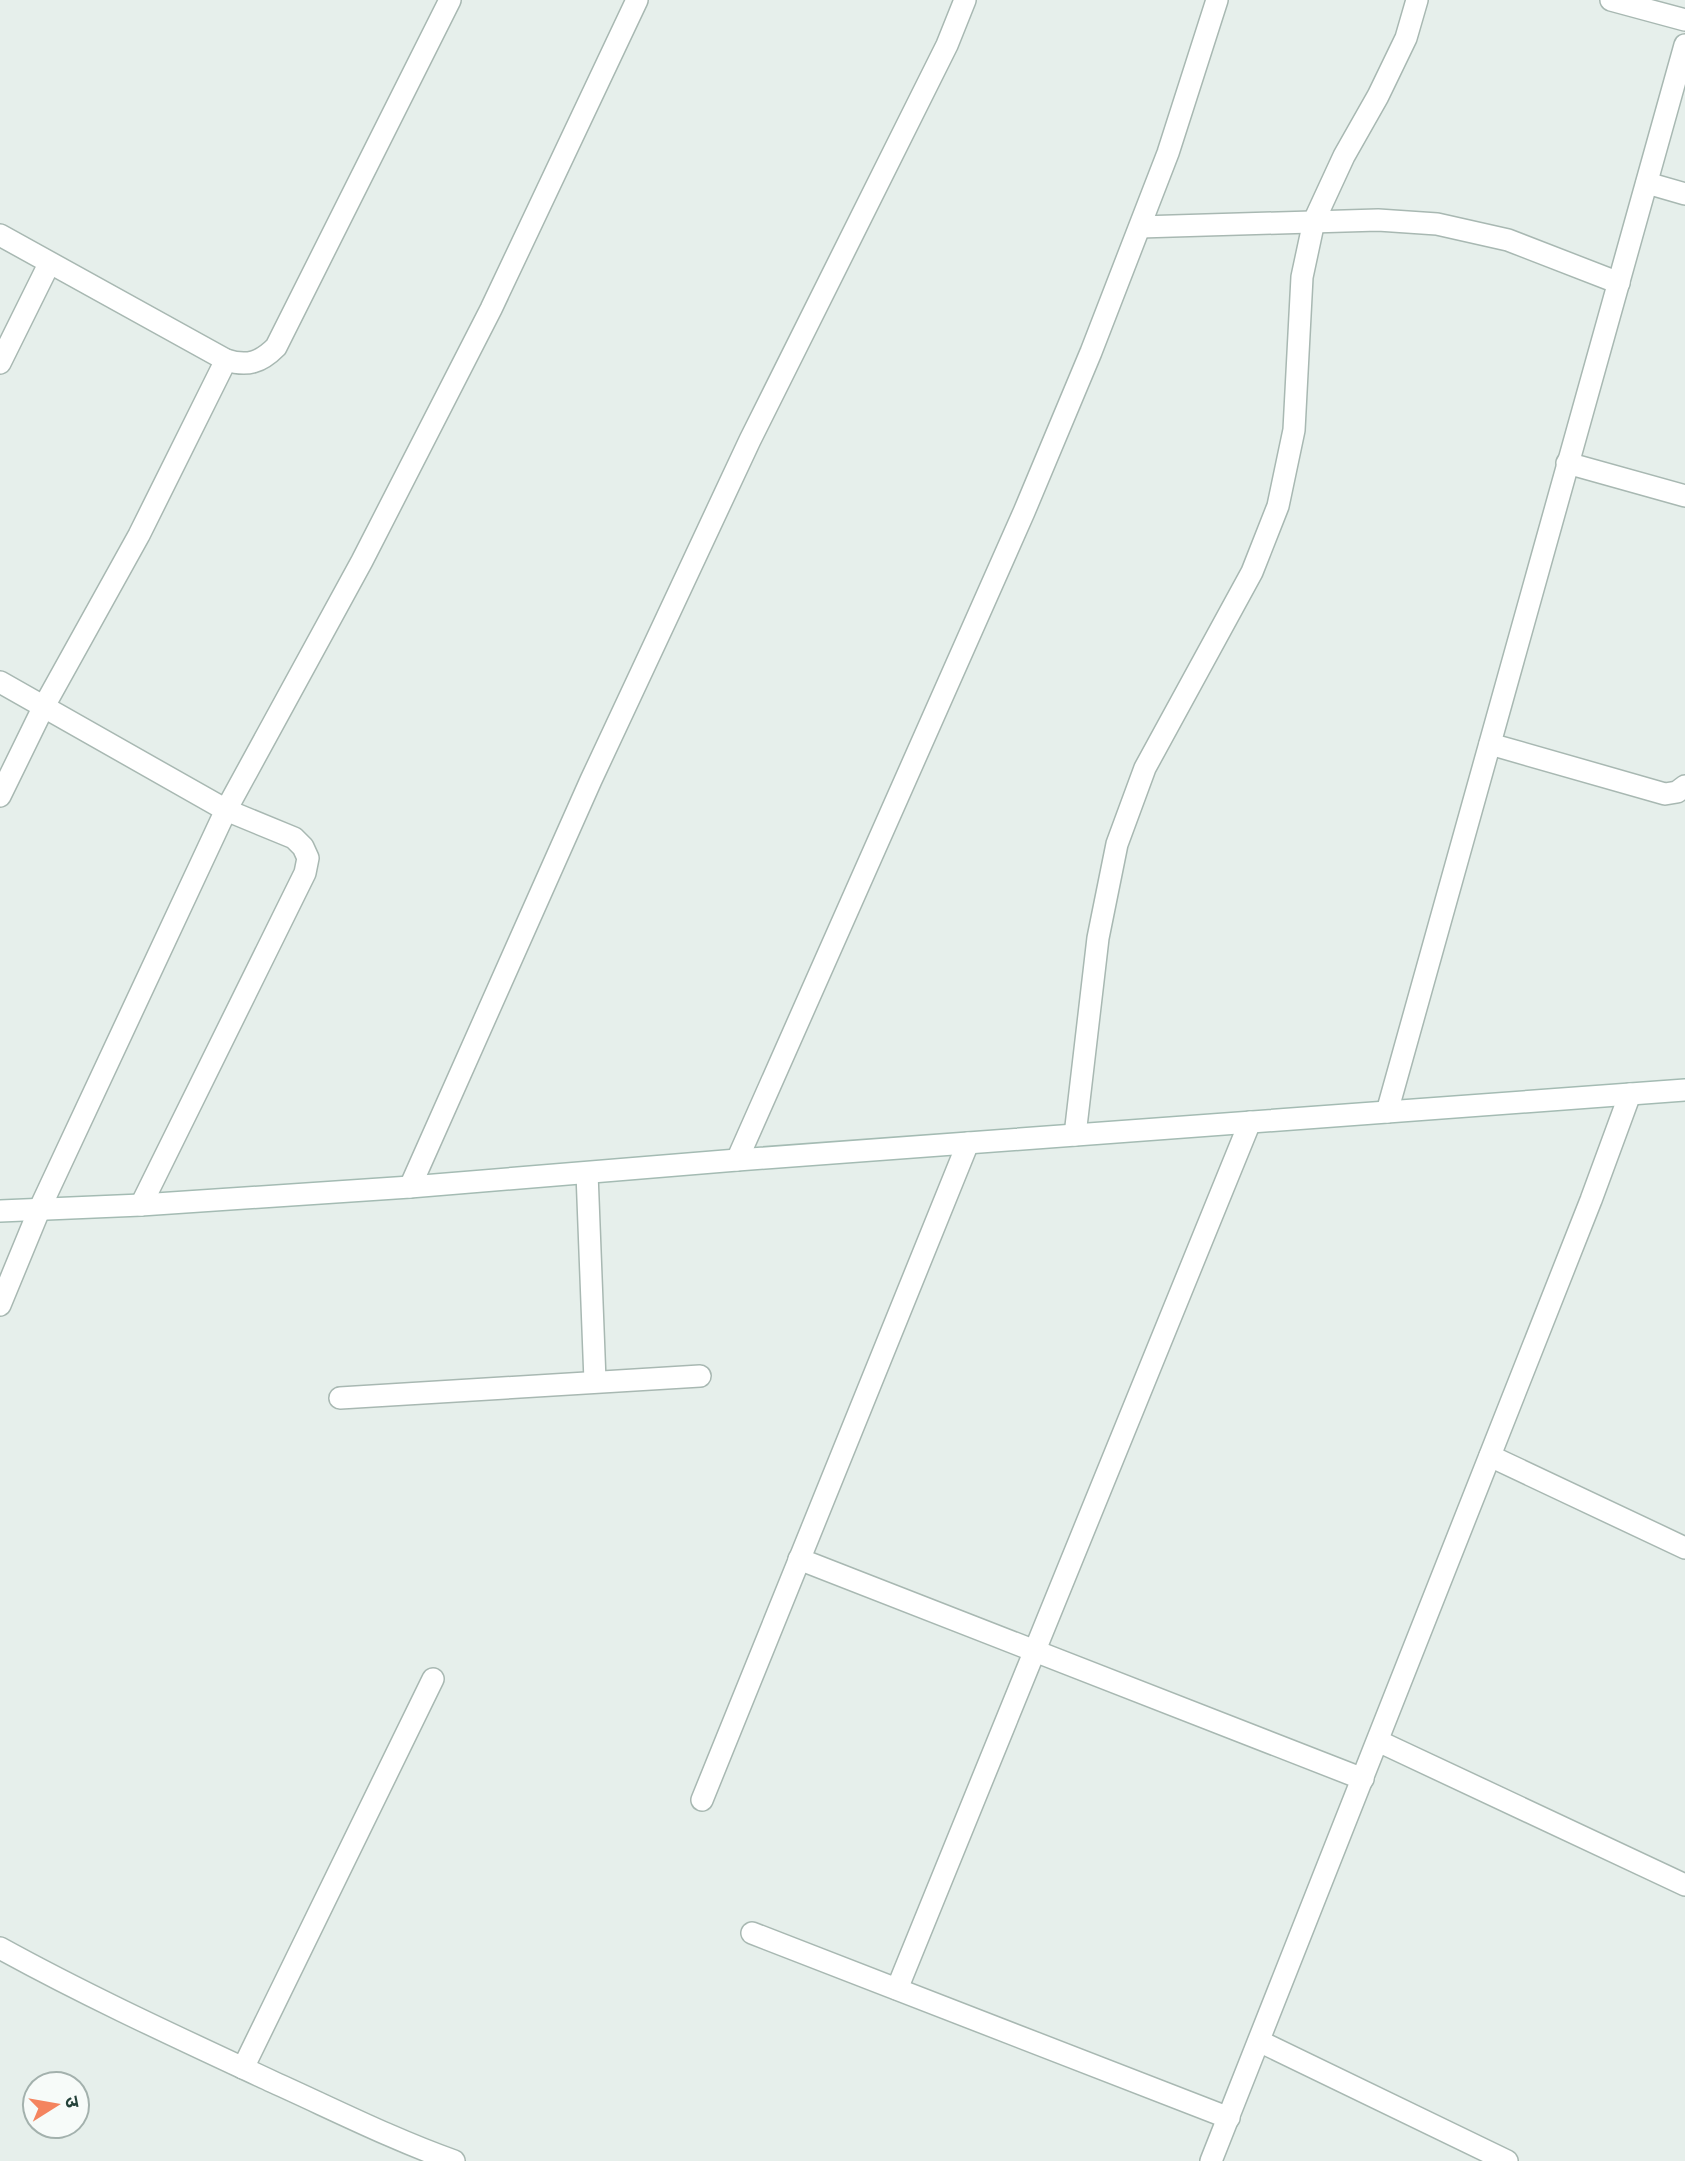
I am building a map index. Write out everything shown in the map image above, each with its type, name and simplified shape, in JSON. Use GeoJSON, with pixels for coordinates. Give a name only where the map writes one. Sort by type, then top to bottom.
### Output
{"type":"FeatureCollection","features":[{"type":"Feature","properties":{"kind":"street"},"geometry":{"type":"LineString","coordinates":[[0,235],[226,360],[238,364],[253,364],[265,358],[276,347],[450,0]]}},
{"type":"Feature","properties":{"kind":"street"},"geometry":{"type":"LineString","coordinates":[[0,1305],[40,1208],[226,810],[362,561],[491,309],[637,0]]}},
{"type":"Feature","properties":{"kind":"street"},"geometry":{"type":"LineString","coordinates":[[410,1187],[590,780],[750,440],[947,45],[965,0]]}},
{"type":"Feature","properties":{"kind":"street"},"geometry":{"type":"LineString","coordinates":[[737,1160],[1024,512],[1091,352],[1168,153],[1217,0]]}},
{"type":"Feature","properties":{"kind":"street"},"geometry":{"type":"LineString","coordinates":[[1075,1135],[1098,938],[1117,844],[1145,768],[1252,572],[1278,506],[1294,430],[1302,277],[1314,221],[1344,156],[1378,96],[1406,38],[1418,0]]}},
{"type":"Feature","properties":{"kind":"street"},"geometry":{"type":"LineString","coordinates":[[1611,0],[1685,20]]}},
{"type":"Feature","properties":{"kind":"street"},"geometry":{"type":"LineString","coordinates":[[1387,1112],[1685,45]]}},
{"type":"Feature","properties":{"kind":"street"},"geometry":{"type":"LineString","coordinates":[[1647,183],[1685,194]]}},
{"type":"Feature","properties":{"kind":"street"},"geometry":{"type":"LineString","coordinates":[[1140,227],[1378,220],[1437,224],[1508,240],[1619,284]]}},
{"type":"Feature","properties":{"kind":"street"},"geometry":{"type":"LineString","coordinates":[[0,363],[49,264]]}},
{"type":"Feature","properties":{"kind":"street"},"geometry":{"type":"LineString","coordinates":[[0,796],[43,708],[139,535],[226,360]]}},
{"type":"Feature","properties":{"kind":"street"},"geometry":{"type":"LineString","coordinates":[[1567,463],[1685,496]]}},
{"type":"Feature","properties":{"kind":"street"},"geometry":{"type":"LineString","coordinates":[[0,682],[226,810],[294,838],[303,847],[308,858],[304,873],[141,1205]]}},
{"type":"Feature","properties":{"kind":"street"},"geometry":{"type":"LineString","coordinates":[[1490,744],[1665,794],[1677,792],[1685,786]]}},
{"type":"Feature","properties":{"kind":"street"},"geometry":{"type":"LineString","coordinates":[[0,1211],[141,1205],[410,1187],[737,1160],[1685,1090]]}},
{"type":"Feature","properties":{"kind":"street"},"geometry":{"type":"LineString","coordinates":[[1211,2161],[1630,1094]]}},
{"type":"Feature","properties":{"kind":"street"},"geometry":{"type":"LineString","coordinates":[[897,1989],[1250,1122]]}},
{"type":"Feature","properties":{"kind":"street"},"geometry":{"type":"LineString","coordinates":[[702,1800],[968,1143]]}},
{"type":"Feature","properties":{"kind":"street"},"geometry":{"type":"LineString","coordinates":[[587,1173],[595,1381]]}},
{"type":"Feature","properties":{"kind":"street"},"geometry":{"type":"LineString","coordinates":[[340,1398],[700,1376]]}},
{"type":"Feature","properties":{"kind":"street"},"geometry":{"type":"LineString","coordinates":[[1490,1456],[1685,1548]]}},
{"type":"Feature","properties":{"kind":"street"},"geometry":{"type":"LineString","coordinates":[[799,1559],[1363,1779]]}},
{"type":"Feature","properties":{"kind":"street"},"geometry":{"type":"LineString","coordinates":[[243,2068],[433,1679]]}},
{"type":"Feature","properties":{"kind":"street"},"geometry":{"type":"LineString","coordinates":[[1378,1741],[1685,1885]]}},
{"type":"Feature","properties":{"kind":"street"},"geometry":{"type":"LineString","coordinates":[[752,1933],[1229,2118]]}},
{"type":"Feature","properties":{"kind":"street"},"geometry":{"type":"LineString","coordinates":[[0,1948],[68,1985],[243,2068],[417,2148],[454,2161]]}},
{"type":"Feature","properties":{"kind":"street"},"geometry":{"type":"LineString","coordinates":[[1259,2041],[1507,2161]]}}]}
